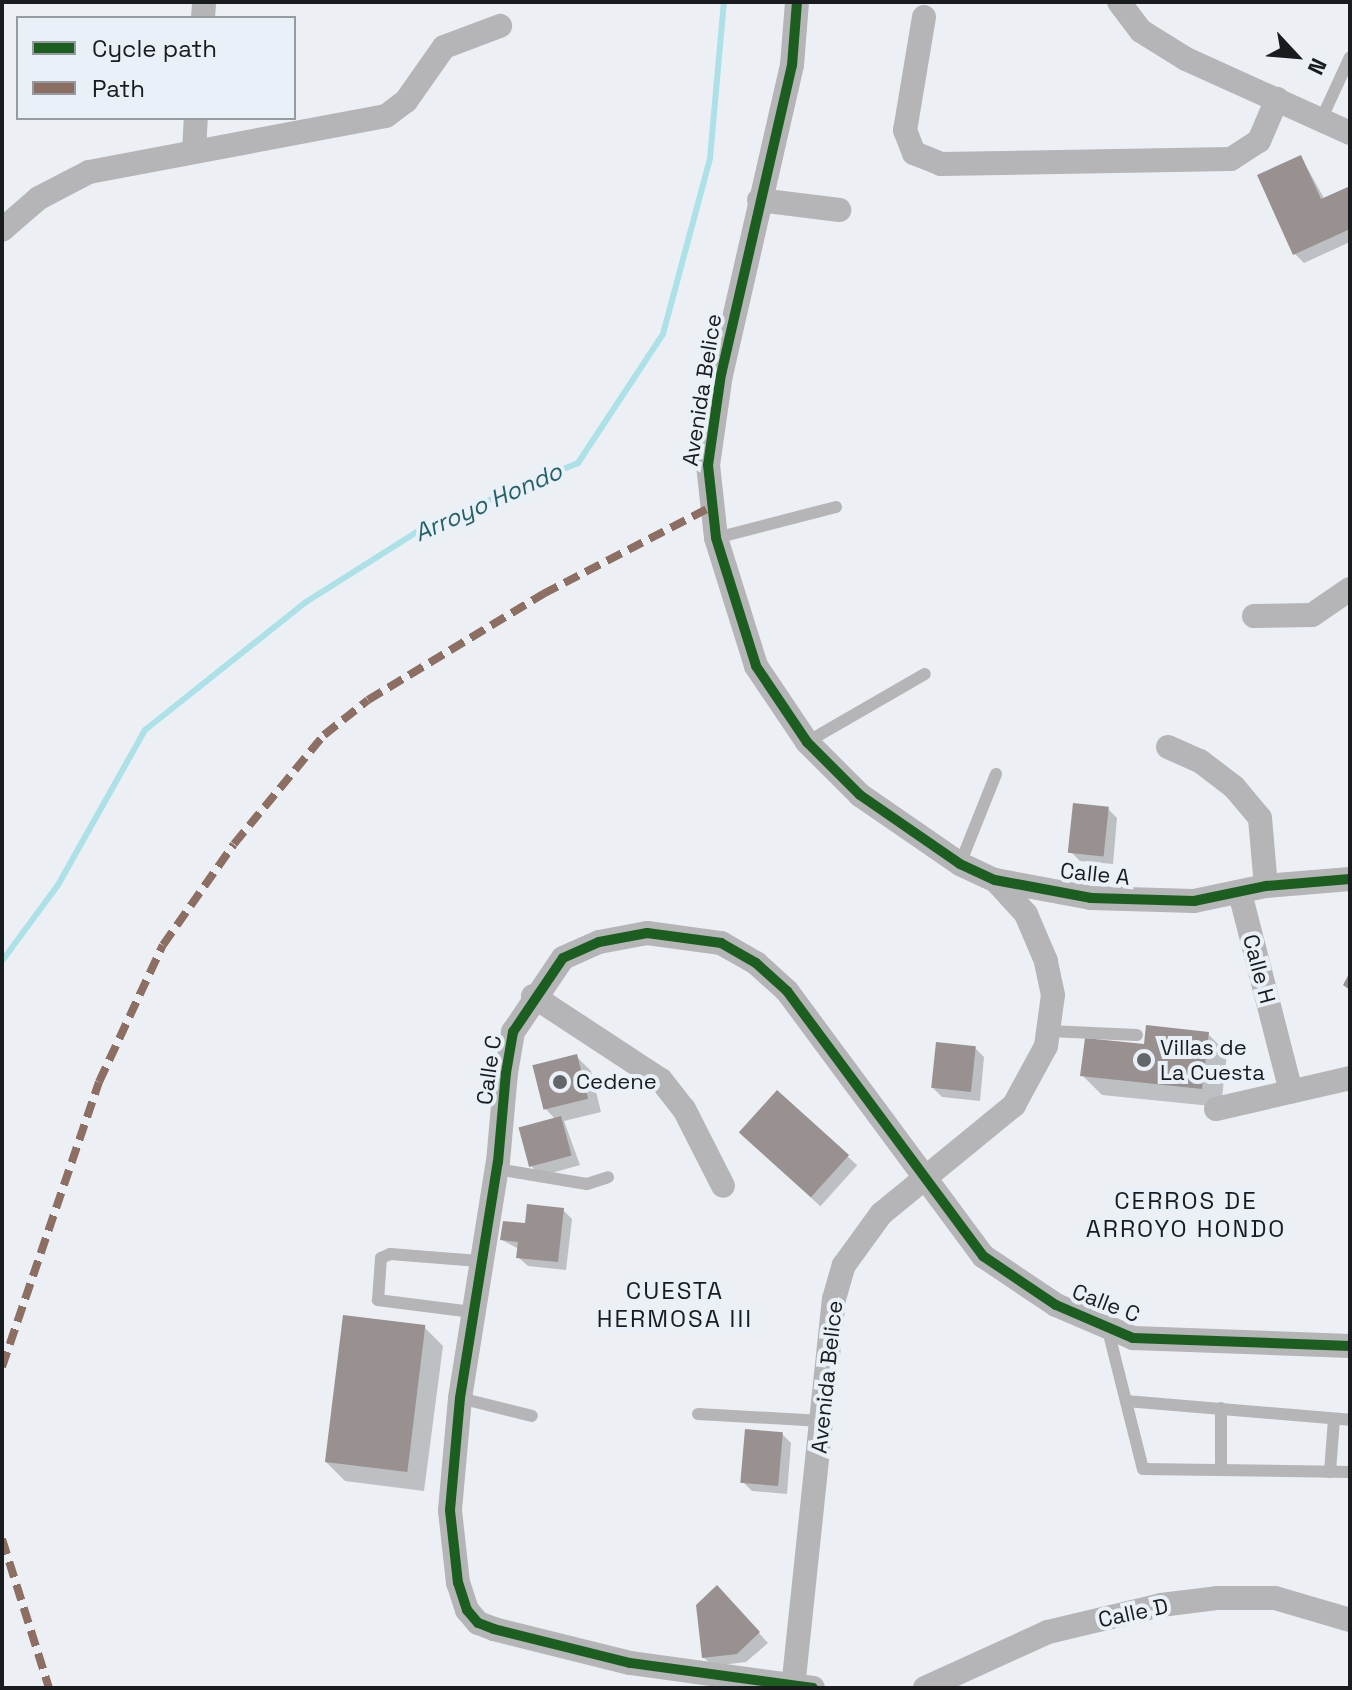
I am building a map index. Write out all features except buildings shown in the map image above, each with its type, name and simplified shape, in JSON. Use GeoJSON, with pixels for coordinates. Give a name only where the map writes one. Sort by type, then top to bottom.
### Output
{"type":"FeatureCollection","features":[{"type":"Feature","properties":{"kind":"street","name":"Avenida Belice"},"geometry":{"type":"LineString","coordinates":[[797,2],[792,65],[721,374],[708,465],[716,538],[756,666],[807,742],[860,795]]}},
{"type":"Feature","properties":{"kind":"street"},"geometry":{"type":"LineString","coordinates":[[1119,2],[1141,31],[1186,59],[1350,133]]}},
{"type":"Feature","properties":{"kind":"street"},"geometry":{"type":"LineString","coordinates":[[924,17],[905,130],[914,153],[941,164],[1231,159],[1259,141],[1277,99]]}},
{"type":"Feature","properties":{"kind":"street"},"geometry":{"type":"LineString","coordinates":[[2,230],[39,198],[89,172],[386,116],[406,101],[444,47],[500,26]]}},
{"type":"Feature","properties":{"kind":"street"},"geometry":{"type":"LineString","coordinates":[[194,152],[196,120]]}},
{"type":"Feature","properties":{"kind":"street"},"geometry":{"type":"LineString","coordinates":[[759,200],[839,210]]}},
{"type":"Feature","properties":{"kind":"street"},"geometry":{"type":"LineString","coordinates":[[1254,616],[1312,615],[1350,589]]}},
{"type":"Feature","properties":{"kind":"street"},"geometry":{"type":"LineString","coordinates":[[1168,747],[1200,761],[1234,787],[1260,818],[1266,886]]}},
{"type":"Feature","properties":{"kind":"street","name":"Calle A"},"geometry":{"type":"LineString","coordinates":[[860,795],[960,864],[995,880],[1091,898],[1194,901],[1266,886],[1350,879]]}},
{"type":"Feature","properties":{"kind":"street","name":"Avenida Belice"},"geometry":{"type":"LineString","coordinates":[[800,1687],[834,1299],[844,1265],[881,1214],[1014,1105],[1033,1077],[1049,1031],[1053,995],[1046,961],[1026,914],[995,880]]}},
{"type":"Feature","properties":{"kind":"street","name":"Calle H"},"geometry":{"type":"LineString","coordinates":[[1240,893],[1291,1092]]}},
{"type":"Feature","properties":{"kind":"street","name":"Calle C"},"geometry":{"type":"LineString","coordinates":[[800,1687],[630,1663],[478,1623],[458,1583],[450,1510],[460,1398],[479,1261],[497,1169],[513,1032],[533,996],[563,958],[599,942],[647,933],[721,943],[756,963],[787,991],[983,1256],[1056,1305],[1133,1338],[1350,1346]]}},
{"type":"Feature","properties":{"kind":"street"},"geometry":{"type":"LineString","coordinates":[[533,996],[661,1080],[684,1109],[723,1186]]}},
{"type":"Feature","properties":{"kind":"street"},"geometry":{"type":"LineString","coordinates":[[1216,1109],[1350,1078]]}},
{"type":"Feature","properties":{"kind":"street","name":"Calle D"},"geometry":{"type":"LineString","coordinates":[[925,1688],[1048,1632],[1161,1605],[1217,1598],[1275,1598],[1350,1620]]}},
{"type":"Feature","properties":{"kind":"lane"},"geometry":{"type":"LineString","coordinates":[[1321,120],[1350,57]]}},
{"type":"Feature","properties":{"kind":"lane"},"geometry":{"type":"LineString","coordinates":[[716,538],[836,507]]}},
{"type":"Feature","properties":{"kind":"lane"},"geometry":{"type":"LineString","coordinates":[[807,742],[925,674]]}},
{"type":"Feature","properties":{"kind":"lane"},"geometry":{"type":"LineString","coordinates":[[960,864],[996,774]]}},
{"type":"Feature","properties":{"kind":"lane"},"geometry":{"type":"LineString","coordinates":[[1049,1031],[1137,1035]]}},
{"type":"Feature","properties":{"kind":"lane"},"geometry":{"type":"LineString","coordinates":[[497,1169],[587,1184],[608,1177]]}},
{"type":"Feature","properties":{"kind":"lane"},"geometry":{"type":"LineString","coordinates":[[472,1312],[378,1300],[381,1258],[390,1254],[479,1261]]}},
{"type":"Feature","properties":{"kind":"lane"},"geometry":{"type":"LineString","coordinates":[[1107,1326],[1143,1469],[1350,1472]]}},
{"type":"Feature","properties":{"kind":"lane"},"geometry":{"type":"LineString","coordinates":[[460,1398],[532,1416]]}},
{"type":"Feature","properties":{"kind":"lane"},"geometry":{"type":"LineString","coordinates":[[1126,1401],[1350,1420]]}},
{"type":"Feature","properties":{"kind":"lane"},"geometry":{"type":"LineString","coordinates":[[1221,1408],[1221,1470]]}},
{"type":"Feature","properties":{"kind":"lane"},"geometry":{"type":"LineString","coordinates":[[698,1414],[822,1421]]}},
{"type":"Feature","properties":{"kind":"lane"},"geometry":{"type":"LineString","coordinates":[[1330,1472],[1334,1419]]}},
{"type":"Feature","properties":{"kind":"waterway","name":"Arroyo Hondo"},"geometry":{"type":"LineString","coordinates":[[2,961],[58,885],[145,730],[306,602],[423,528],[578,463],[663,334],[710,158],[724,2]]}},
{"type":"Feature","properties":{"kind":"marked path"},"geometry":{"type":"LineString","coordinates":[[2,1367],[99,1082],[163,945],[234,844],[324,735],[368,700],[543,594],[709,508]]}},
{"type":"Feature","properties":{"kind":"marked path"},"geometry":{"type":"LineString","coordinates":[[2,1539],[49,1688]]}},
{"type":"Feature","properties":{"kind":"cycle path"},"geometry":{"type":"LineString","coordinates":[[797,2],[792,65],[721,374],[708,465],[716,538],[756,666],[807,742],[860,795],[960,864],[995,880],[1091,898],[1194,901],[1266,886],[1350,879]]}},
{"type":"Feature","properties":{"kind":"cycle path"},"geometry":{"type":"LineString","coordinates":[[813,1688],[630,1663],[494,1629],[478,1623],[467,1610],[458,1583],[450,1510],[460,1398],[498,1162],[506,1073],[513,1032],[563,958],[599,942],[647,933],[721,943],[756,963],[787,991],[983,1256],[1056,1305],[1133,1338],[1350,1346]]}},
{"type":"Feature","properties":{"kind":"place","name":"Villas de La Cuesta"},"geometry":{"type":"Point","coordinates":[1144,1060]}},
{"type":"Feature","properties":{"kind":"place","name":"Cedene"},"geometry":{"type":"Point","coordinates":[560,1082]}},
{"type":"Feature","properties":{"kind":"district","name":"CERROS DE ARROYO HONDO"},"geometry":{"type":"Point","coordinates":[1186,1215]}},
{"type":"Feature","properties":{"kind":"district","name":"CUESTA HERMOSA III"},"geometry":{"type":"Point","coordinates":[675,1305]}}]}
